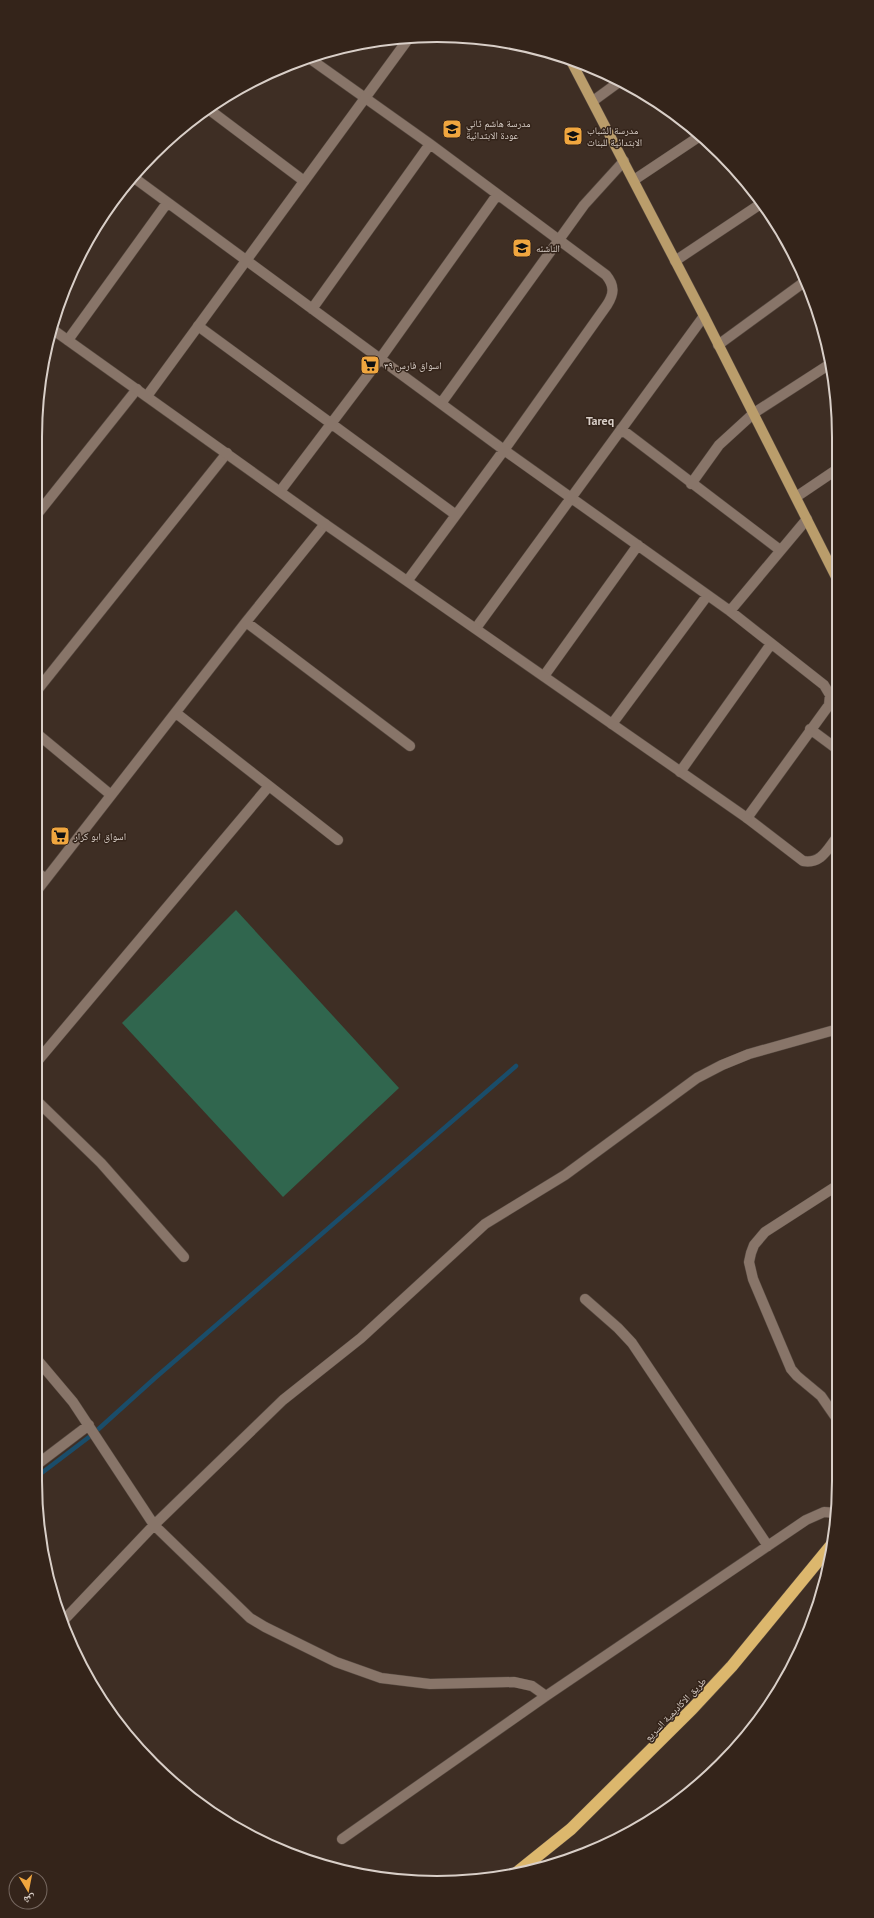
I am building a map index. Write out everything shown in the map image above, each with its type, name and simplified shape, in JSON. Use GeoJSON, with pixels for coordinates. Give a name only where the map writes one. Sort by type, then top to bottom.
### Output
{"type":"FeatureCollection","features":[{"type":"Feature","properties":{"kind":"highway","name":"طريق الاكاديمية السريع"},"geometry":{"type":"LineString","coordinates":[[525,1866],[571,1829],[692,1709],[732,1666],[825,1553]]}},
{"type":"Feature","properties":{"kind":"main road"},"geometry":{"type":"LineString","coordinates":[[574,67],[754,412],[832,567]]}},
{"type":"Feature","properties":{"kind":"street"},"geometry":{"type":"LineString","coordinates":[[147,396],[405,43]]}},
{"type":"Feature","properties":{"kind":"street"},"geometry":{"type":"LineString","coordinates":[[315,61],[430,144],[606,275],[611,281],[612,297],[504,450],[408,580]]}},
{"type":"Feature","properties":{"kind":"street"},"geometry":{"type":"LineString","coordinates":[[593,101],[615,85]]}},
{"type":"Feature","properties":{"kind":"street"},"geometry":{"type":"LineString","coordinates":[[213,113],[304,181]]}},
{"type":"Feature","properties":{"kind":"street"},"geometry":{"type":"LineString","coordinates":[[634,180],[696,139]]}},
{"type":"Feature","properties":{"kind":"street"},"geometry":{"type":"LineString","coordinates":[[312,308],[430,144]]}},
{"type":"Feature","properties":{"kind":"street"},"geometry":{"type":"LineString","coordinates":[[442,402],[594,192],[624,161]]}},
{"type":"Feature","properties":{"kind":"street"},"geometry":{"type":"LineString","coordinates":[[137,180],[380,359],[442,402],[504,450],[730,611],[824,685],[832,693]]}},
{"type":"Feature","properties":{"kind":"street"},"geometry":{"type":"LineString","coordinates":[[281,490],[380,359],[497,195]]}},
{"type":"Feature","properties":{"kind":"street"},"geometry":{"type":"LineString","coordinates":[[68,340],[167,203]]}},
{"type":"Feature","properties":{"kind":"street"},"geometry":{"type":"LineString","coordinates":[[675,261],[757,206]]}},
{"type":"Feature","properties":{"kind":"street"},"geometry":{"type":"LineString","coordinates":[[718,345],[801,284]]}},
{"type":"Feature","properties":{"kind":"street"},"geometry":{"type":"LineString","coordinates":[[476,628],[704,316]]}},
{"type":"Feature","properties":{"kind":"street"},"geometry":{"type":"LineString","coordinates":[[198,326],[456,515]]}},
{"type":"Feature","properties":{"kind":"street"},"geometry":{"type":"LineString","coordinates":[[56,332],[281,490],[325,524],[408,580],[747,818],[803,861],[811,862],[819,860],[832,843]]}},
{"type":"Feature","properties":{"kind":"street"},"geometry":{"type":"LineString","coordinates":[[691,484],[719,445],[754,412],[825,367]]}},
{"type":"Feature","properties":{"kind":"street"},"geometry":{"type":"LineString","coordinates":[[42,501],[137,389]]}},
{"type":"Feature","properties":{"kind":"street"},"geometry":{"type":"LineString","coordinates":[[621,429],[691,484],[780,550]]}},
{"type":"Feature","properties":{"kind":"street"},"geometry":{"type":"LineString","coordinates":[[42,684],[227,453]]}},
{"type":"Feature","properties":{"kind":"street"},"geometry":{"type":"LineString","coordinates":[[796,496],[832,473]]}},
{"type":"Feature","properties":{"kind":"street"},"geometry":{"type":"LineString","coordinates":[[730,611],[807,519]]}},
{"type":"Feature","properties":{"kind":"street"},"geometry":{"type":"LineString","coordinates":[[42,884],[246,622],[325,524]]}},
{"type":"Feature","properties":{"kind":"street"},"geometry":{"type":"LineString","coordinates":[[544,676],[638,545]]}},
{"type":"Feature","properties":{"kind":"street"},"geometry":{"type":"LineString","coordinates":[[612,724],[707,596]]}},
{"type":"Feature","properties":{"kind":"street"},"geometry":{"type":"LineString","coordinates":[[246,622],[410,746]]}},
{"type":"Feature","properties":{"kind":"street"},"geometry":{"type":"LineString","coordinates":[[680,772],[771,644]]}},
{"type":"Feature","properties":{"kind":"street"},"geometry":{"type":"LineString","coordinates":[[747,818],[832,699]]}},
{"type":"Feature","properties":{"kind":"street"},"geometry":{"type":"LineString","coordinates":[[176,713],[338,840]]}},
{"type":"Feature","properties":{"kind":"street"},"geometry":{"type":"LineString","coordinates":[[810,729],[832,745]]}},
{"type":"Feature","properties":{"kind":"street"},"geometry":{"type":"LineString","coordinates":[[42,738],[111,795]]}},
{"type":"Feature","properties":{"kind":"street"},"geometry":{"type":"LineString","coordinates":[[42,1056],[269,786]]}},
{"type":"Feature","properties":{"kind":"street"},"geometry":{"type":"LineString","coordinates":[[42,876],[46,879]]}},
{"type":"Feature","properties":{"kind":"street"},"geometry":{"type":"LineString","coordinates":[[66,1617],[154,1525],[283,1400],[361,1338],[485,1224],[565,1175],[697,1078],[722,1065],[749,1054],[832,1031]]}},
{"type":"Feature","properties":{"kind":"street"},"geometry":{"type":"LineString","coordinates":[[42,1106],[101,1163],[184,1257]]}},
{"type":"Feature","properties":{"kind":"street"},"geometry":{"type":"LineString","coordinates":[[832,1189],[765,1232],[754,1245],[749,1262],[753,1279],[791,1368],[797,1376],[821,1396],[832,1412]]}},
{"type":"Feature","properties":{"kind":"street"},"geometry":{"type":"LineString","coordinates":[[585,1299],[618,1328],[632,1343],[768,1546]]}},
{"type":"Feature","properties":{"kind":"street"},"geometry":{"type":"LineString","coordinates":[[42,1365],[62,1388],[89,1425],[154,1525],[250,1618],[265,1627],[342,1664],[381,1678],[430,1684],[505,1682],[532,1686],[546,1696]]}},
{"type":"Feature","properties":{"kind":"street"},"geometry":{"type":"LineString","coordinates":[[42,1461],[89,1425]]}},
{"type":"Feature","properties":{"kind":"street"},"geometry":{"type":"LineString","coordinates":[[342,1839],[546,1696],[768,1546],[815,1515],[824,1512],[831,1513]]}},
{"type":"Feature","properties":{"kind":"green space"},"geometry":{"type":"Polygon","coordinates":[[[236,910],[399,1088],[283,1197],[122,1023],[236,910]]]}},
{"type":"Feature","properties":{"kind":"waterway"},"geometry":{"type":"LineString","coordinates":[[42,1473],[93,1434],[155,1378],[516,1066]]}},
{"type":"Feature","properties":{"kind":"place","name":"مدرسة هاشم ثاني عودة الابتدائية"},"geometry":{"type":"Point","coordinates":[452,129]}},
{"type":"Feature","properties":{"kind":"place","name":"مدرسة الشباب الابتدائية للبنات"},"geometry":{"type":"Point","coordinates":[573,136]}},
{"type":"Feature","properties":{"kind":"place","name":"الناشئه"},"geometry":{"type":"Point","coordinates":[522,248]}},
{"type":"Feature","properties":{"kind":"place","name":"اسواق فارس ٣٩"},"geometry":{"type":"Point","coordinates":[370,365]}},
{"type":"Feature","properties":{"kind":"place","name":"اسواق ابو كرار"},"geometry":{"type":"Point","coordinates":[60,836]}},
{"type":"Feature","properties":{"kind":"district","name":"Tareq"},"geometry":{"type":"Point","coordinates":[600,421]}}]}
